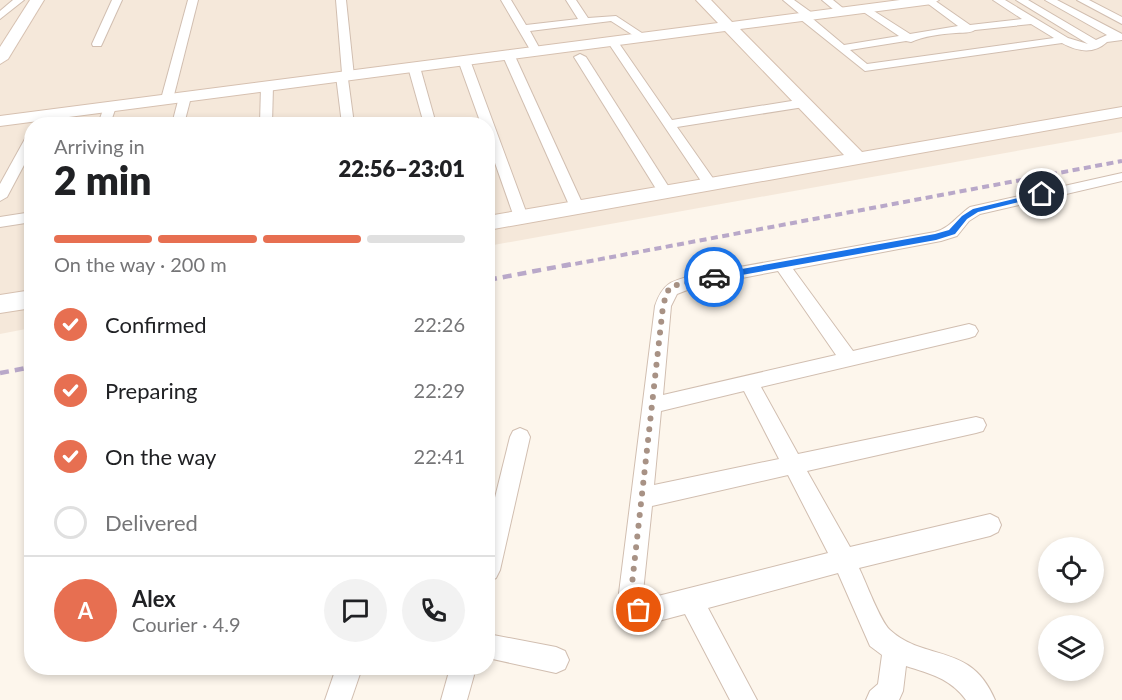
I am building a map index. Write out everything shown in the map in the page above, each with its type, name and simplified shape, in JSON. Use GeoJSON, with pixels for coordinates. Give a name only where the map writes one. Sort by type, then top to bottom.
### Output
{"type":"FeatureCollection","features":[{"type":"Feature","properties":{"kind":"street"},"geometry":{"type":"LineString","coordinates":[[0,16],[19,0]]}},
{"type":"Feature","properties":{"kind":"street"},"geometry":{"type":"LineString","coordinates":[[0,59],[37,0]]}},
{"type":"Feature","properties":{"kind":"street"},"geometry":{"type":"LineString","coordinates":[[97,44],[117,0]]}},
{"type":"Feature","properties":{"kind":"street"},"geometry":{"type":"LineString","coordinates":[[167,99],[193,0]]}},
{"type":"Feature","properties":{"kind":"street"},"geometry":{"type":"LineString","coordinates":[[341,0],[348,117]]}},
{"type":"Feature","properties":{"kind":"street"},"geometry":{"type":"LineString","coordinates":[[506,0],[536,51]]}},
{"type":"Feature","properties":{"kind":"street"},"geometry":{"type":"LineString","coordinates":[[571,0],[584,20]]}},
{"type":"Feature","properties":{"kind":"street"},"geometry":{"type":"LineString","coordinates":[[703,0],[858,158]]}},
{"type":"Feature","properties":{"kind":"street"},"geometry":{"type":"LineString","coordinates":[[788,0],[865,68],[1064,40]]}},
{"type":"Feature","properties":{"kind":"street"},"geometry":{"type":"LineString","coordinates":[[826,0],[844,13]]}},
{"type":"Feature","properties":{"kind":"street"},"geometry":{"type":"LineString","coordinates":[[998,0],[1079,49],[1120,37]]}},
{"type":"Feature","properties":{"kind":"street"},"geometry":{"type":"LineString","coordinates":[[1021,0],[1055,20],[1101,42],[1122,49]]}},
{"type":"Feature","properties":{"kind":"street"},"geometry":{"type":"LineString","coordinates":[[1050,0],[1120,37]]}},
{"type":"Feature","properties":{"kind":"street"},"geometry":{"type":"LineString","coordinates":[[1082,0],[1122,21]]}},
{"type":"Feature","properties":{"kind":"street"},"geometry":{"type":"LineString","coordinates":[[56,117],[167,99],[728,25],[844,13],[868,5],[923,1],[999,48]]}},
{"type":"Feature","properties":{"kind":"street"},"geometry":{"type":"LineString","coordinates":[[868,5],[936,58]]}},
{"type":"Feature","properties":{"kind":"street"},"geometry":{"type":"LineString","coordinates":[[1105,12],[1122,9]]}},
{"type":"Feature","properties":{"kind":"street"},"geometry":{"type":"LineString","coordinates":[[1055,20],[1080,16]]}},
{"type":"Feature","properties":{"kind":"street"},"geometry":{"type":"LineString","coordinates":[[523,29],[584,20],[618,19],[629,30],[643,37]]}},
{"type":"Feature","properties":{"kind":"street"},"geometry":{"type":"LineString","coordinates":[[844,48],[967,28],[1032,21]]}},
{"type":"Feature","properties":{"kind":"street"},"geometry":{"type":"LineString","coordinates":[[612,41],[710,184]]}},
{"type":"Feature","properties":{"kind":"street"},"geometry":{"type":"LineString","coordinates":[[508,54],[577,207]]}},
{"type":"Feature","properties":{"kind":"street"},"geometry":{"type":"LineString","coordinates":[[580,57],[665,192]]}},
{"type":"Feature","properties":{"kind":"street"},"geometry":{"type":"LineString","coordinates":[[464,60],[484,117]]}},
{"type":"Feature","properties":{"kind":"street"},"geometry":{"type":"LineString","coordinates":[[414,67],[428,117]]}},
{"type":"Feature","properties":{"kind":"street"},"geometry":{"type":"LineString","coordinates":[[266,117],[267,86]]}},
{"type":"Feature","properties":{"kind":"street"},"geometry":{"type":"LineString","coordinates":[[180,117],[185,97]]}},
{"type":"Feature","properties":{"kind":"street"},"geometry":{"type":"LineString","coordinates":[[669,124],[804,103]]}},
{"type":"Feature","properties":{"kind":"street"},"geometry":{"type":"LineString","coordinates":[[106,117],[110,107]]}},
{"type":"Feature","properties":{"kind":"street"},"geometry":{"type":"LineString","coordinates":[[495,222],[1122,112]]}},
{"type":"Feature","properties":{"kind":"street"},"geometry":{"type":"LineString","coordinates":[[0,121],[24,120]]}},
{"type":"Feature","properties":{"kind":"street"},"geometry":{"type":"LineString","coordinates":[[495,147],[521,217]]}},
{"type":"Feature","properties":{"kind":"street"},"geometry":{"type":"LineString","coordinates":[[0,197],[24,153]]}},
{"type":"Feature","properties":{"kind":"street"},"geometry":{"type":"LineString","coordinates":[[0,169],[24,166]]}},
{"type":"Feature","properties":{"kind":"street"},"geometry":{"type":"LineString","coordinates":[[990,525],[844,560],[651,611],[639,610],[631,593],[663,306],[667,292],[672,286],[936,237],[952,232],[964,218],[975,210],[1122,177]]}},
{"type":"Feature","properties":{"kind":"street"},"geometry":{"type":"LineString","coordinates":[[0,222],[24,218]]}},
{"type":"Feature","properties":{"kind":"street"},"geometry":{"type":"LineString","coordinates":[[782,265],[849,359]]}},
{"type":"Feature","properties":{"kind":"street"},"geometry":{"type":"LineString","coordinates":[[0,304],[24,300]]}},
{"type":"Feature","properties":{"kind":"street"},"geometry":{"type":"LineString","coordinates":[[652,405],[969,331]]}},
{"type":"Feature","properties":{"kind":"street"},"geometry":{"type":"LineString","coordinates":[[749,382],[844,560],[879,637],[895,650],[951,669],[966,678],[981,700]]}},
{"type":"Feature","properties":{"kind":"street"},"geometry":{"type":"LineString","coordinates":[[641,498],[976,425]]}},
{"type":"Feature","properties":{"kind":"street"},"geometry":{"type":"LineString","coordinates":[[495,541],[520,437]]}},
{"type":"Feature","properties":{"kind":"street"},"geometry":{"type":"LineString","coordinates":[[691,601],[744,700]]}},
{"type":"Feature","properties":{"kind":"street"},"geometry":{"type":"LineString","coordinates":[[495,647],[556,660]]}},
{"type":"Feature","properties":{"kind":"street"},"geometry":{"type":"LineString","coordinates":[[879,700],[890,691],[895,650]]}},
{"type":"Feature","properties":{"kind":"street"},"geometry":{"type":"LineString","coordinates":[[338,700],[347,675]]}},
{"type":"Feature","properties":{"kind":"street"},"geometry":{"type":"LineString","coordinates":[[454,700],[461,675]]}},
{"type":"Feature","properties":{"kind":"shaded area"},"geometry":{"type":"Polygon","coordinates":[[[0,0],[1122,0],[1122,132],[495,245],[495,117],[24,117],[24,329],[0,334],[0,0]]]}},
{"type":"Feature","properties":{"kind":"railway"},"geometry":{"type":"LineString","coordinates":[[564,266],[1122,161]]}},
{"type":"Feature","properties":{"kind":"railway"},"geometry":{"type":"LineString","coordinates":[[495,279],[572,264]]}},
{"type":"Feature","properties":{"kind":"railway"},"geometry":{"type":"LineString","coordinates":[[0,373],[24,368]]}},
{"type":"Feature","properties":{"kind":"way so far"},"geometry":{"type":"LineString","coordinates":[[639,610],[631,593],[663,306],[667,292],[672,286],[714,277]]}},
{"type":"Feature","properties":{"kind":"route"},"geometry":{"type":"LineString","coordinates":[[714,277],[936,237],[952,232],[964,218],[975,210],[1042,194]]}}]}
